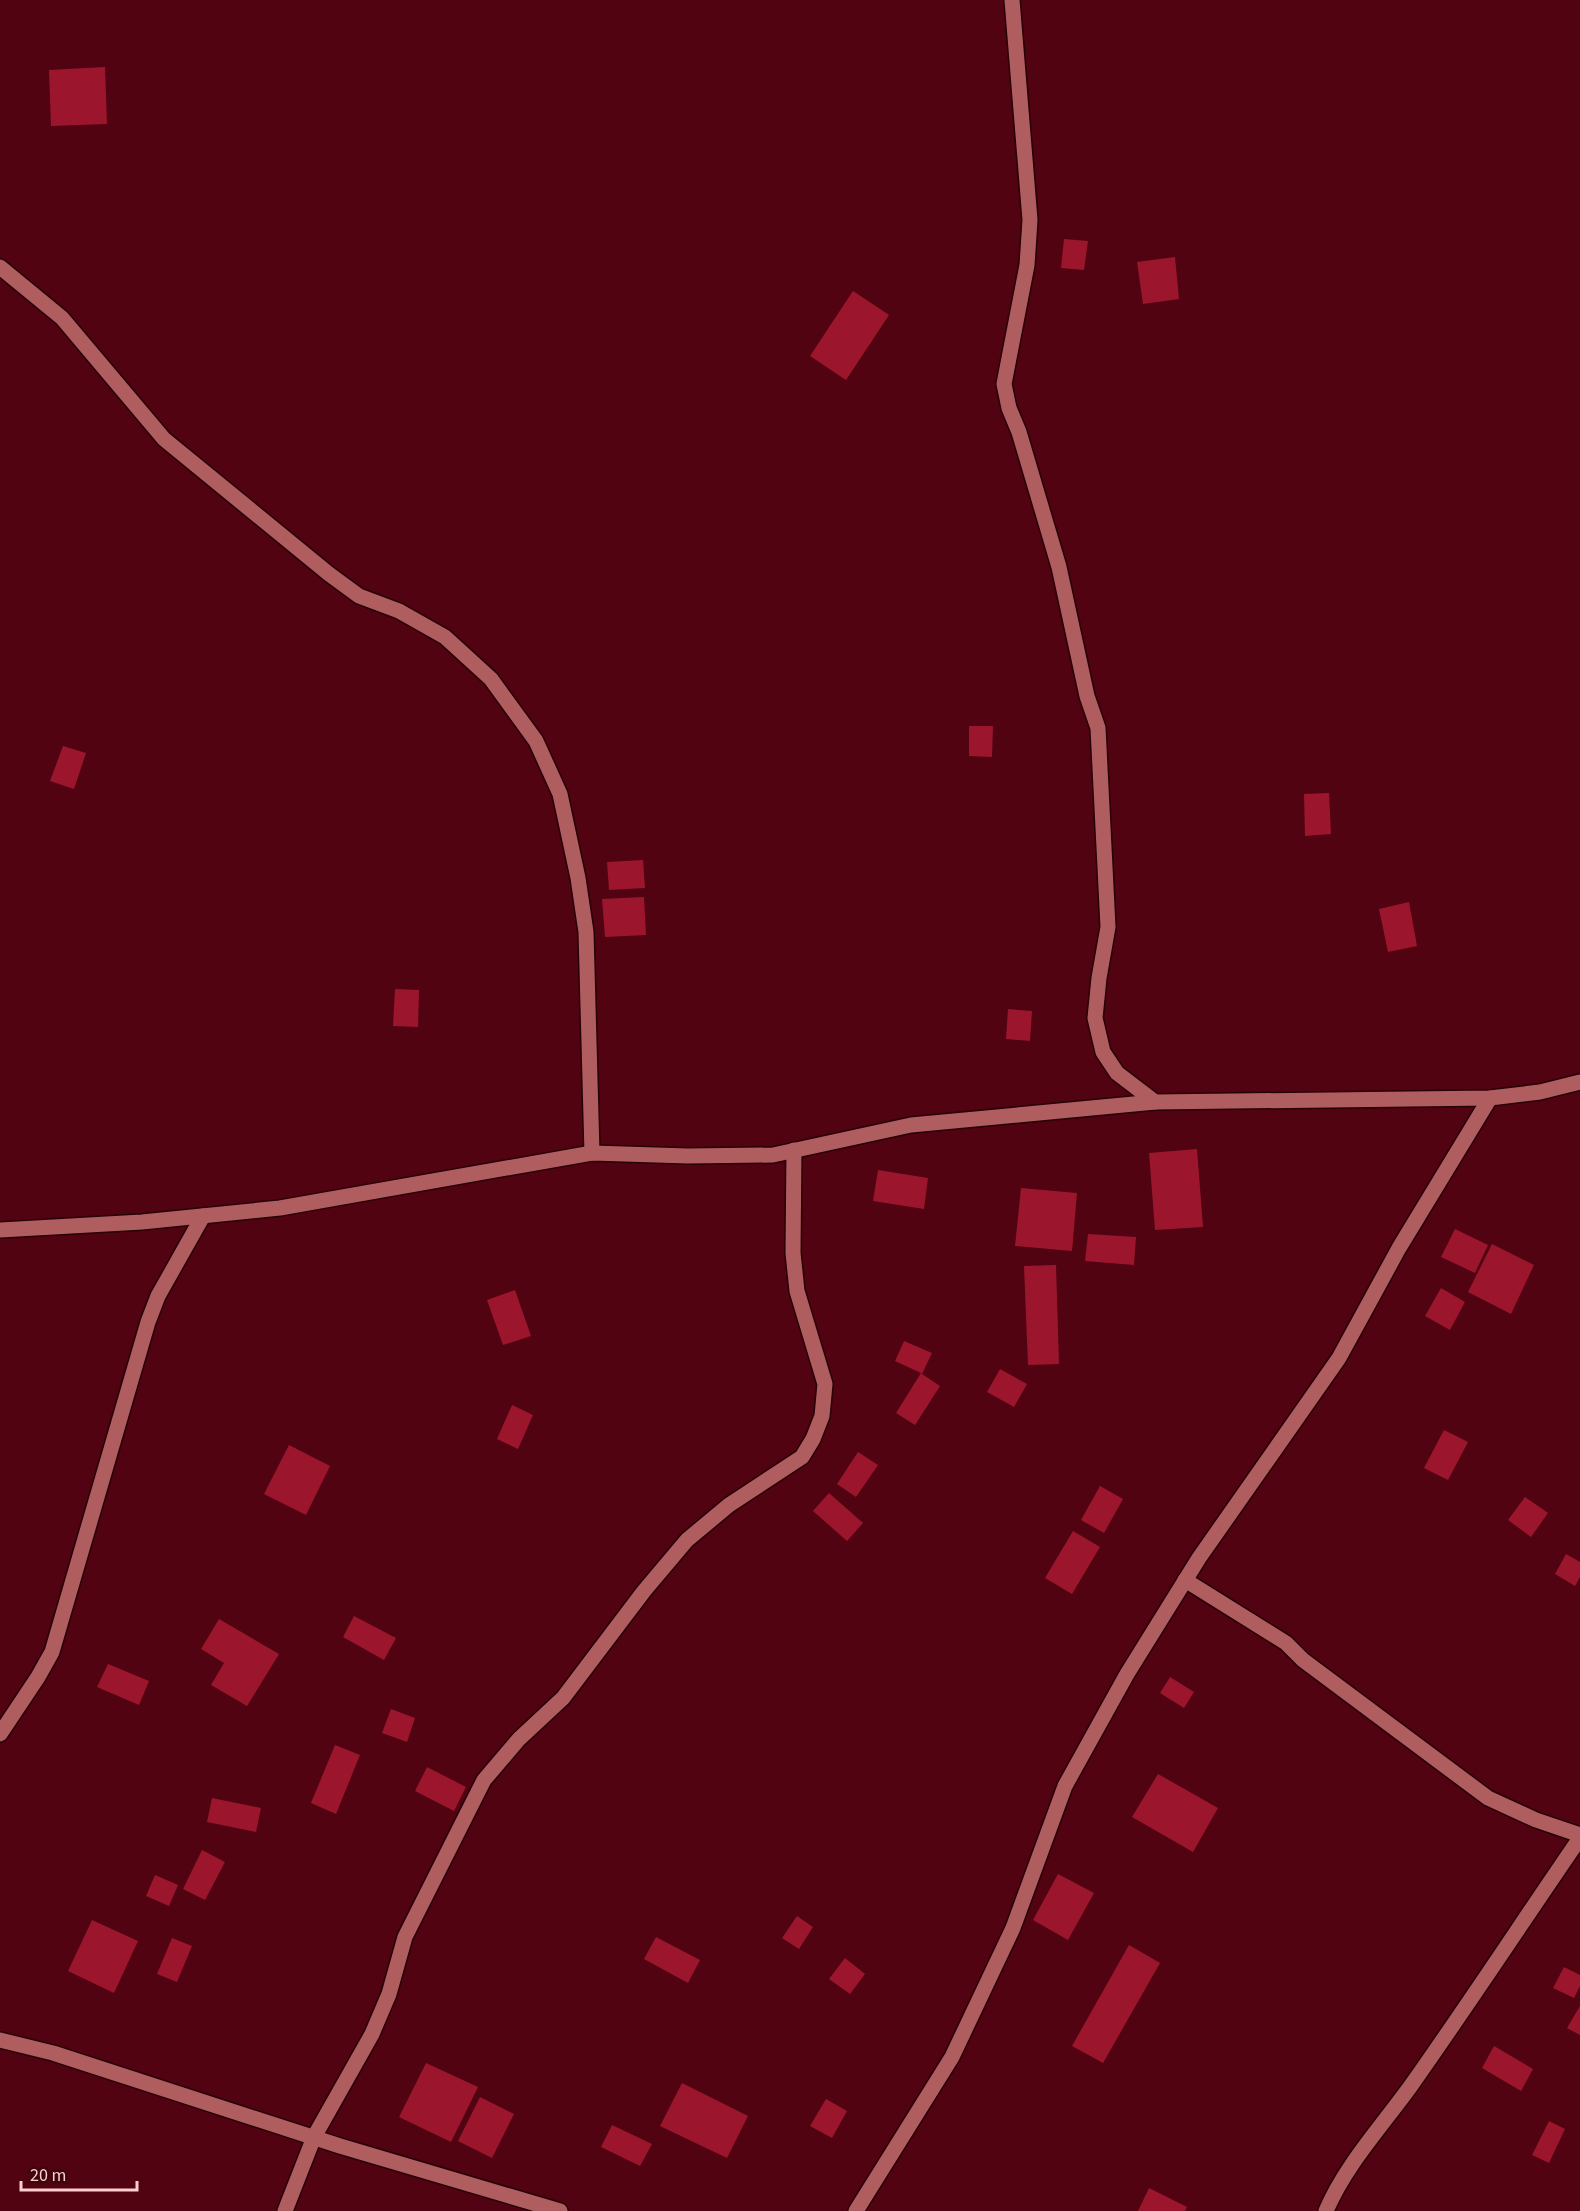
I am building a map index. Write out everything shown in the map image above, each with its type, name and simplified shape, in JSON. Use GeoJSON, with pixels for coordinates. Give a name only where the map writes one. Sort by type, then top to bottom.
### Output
{"type":"FeatureCollection","features":[{"type":"Feature","properties":{"kind":"street"},"geometry":{"type":"LineString","coordinates":[[1012,0],[1030,220],[1027,265],[1004,384],[1008,408],[1019,432],[1059,567],[1087,696],[1098,728],[1108,927],[1095,1018],[1103,1052],[1117,1073],[1155,1102]]}},
{"type":"Feature","properties":{"kind":"street"},"geometry":{"type":"LineString","coordinates":[[0,267],[62,318],[164,439],[359,596],[399,611],[445,637],[490,679],[536,741],[560,794],[578,878],[586,932],[592,1153]]}},
{"type":"Feature","properties":{"kind":"street"},"geometry":{"type":"LineString","coordinates":[[0,1230],[142,1222],[280,1208],[592,1153],[773,1155],[912,1125],[1155,1102],[1490,1098],[1540,1092],[1580,1082]]}},
{"type":"Feature","properties":{"kind":"street"},"geometry":{"type":"LineString","coordinates":[[856,2211],[952,2057],[1013,1928],[1065,1786],[1127,1674],[1185,1580],[1340,1358],[1399,1248],[1490,1098]]}},
{"type":"Feature","properties":{"kind":"street"},"geometry":{"type":"LineString","coordinates":[[285,2211],[314,2138],[372,2034],[389,1994],[405,1937],[484,1780],[519,1739],[563,1698],[644,1591],[687,1540],[729,1505],[801,1457],[813,1439],[822,1416],[825,1384],[797,1291],[793,1253],[794,1150]]}},
{"type":"Feature","properties":{"kind":"street"},"geometry":{"type":"LineString","coordinates":[[0,1734],[52,1652],[148,1322],[158,1296],[203,1216]]}},
{"type":"Feature","properties":{"kind":"street"},"geometry":{"type":"LineString","coordinates":[[1185,1580],[1286,1643],[1303,1660],[1488,1798],[1580,1837],[1332,2195],[1326,2211]]}},
{"type":"Feature","properties":{"kind":"street"},"geometry":{"type":"LineString","coordinates":[[0,2040],[53,2053],[314,2138],[560,2211]]}},
{"type":"Feature","properties":{"kind":"building"},"geometry":{"type":"Polygon","coordinates":[[[105,67],[107,124],[51,126],[49,70],[105,67]]]}},
{"type":"Feature","properties":{"kind":"building"},"geometry":{"type":"Polygon","coordinates":[[[1064,239],[1088,241],[1084,270],[1061,268],[1064,239]]]}},
{"type":"Feature","properties":{"kind":"building"},"geometry":{"type":"Polygon","coordinates":[[[1175,257],[1179,299],[1143,304],[1137,262],[1175,257]]]}},
{"type":"Feature","properties":{"kind":"building"},"geometry":{"type":"Polygon","coordinates":[[[853,291],[889,315],[846,380],[810,356],[853,291]]]}},
{"type":"Feature","properties":{"kind":"building"},"geometry":{"type":"Polygon","coordinates":[[[969,726],[993,726],[992,757],[969,756],[969,726]]]}},
{"type":"Feature","properties":{"kind":"building"},"geometry":{"type":"Polygon","coordinates":[[[63,746],[86,753],[74,789],[50,781],[63,746]]]}},
{"type":"Feature","properties":{"kind":"building"},"geometry":{"type":"Polygon","coordinates":[[[1329,793],[1331,834],[1305,836],[1304,794],[1329,793]]]}},
{"type":"Feature","properties":{"kind":"building"},"geometry":{"type":"Polygon","coordinates":[[[643,860],[645,888],[609,890],[607,862],[643,860]]]}},
{"type":"Feature","properties":{"kind":"building"},"geometry":{"type":"Polygon","coordinates":[[[644,897],[646,935],[605,937],[602,899],[644,897]]]}},
{"type":"Feature","properties":{"kind":"building"},"geometry":{"type":"Polygon","coordinates":[[[1409,902],[1417,946],[1388,952],[1379,909],[1409,902]]]}},
{"type":"Feature","properties":{"kind":"building"},"geometry":{"type":"Polygon","coordinates":[[[395,989],[419,990],[418,1027],[393,1026],[395,989]]]}},
{"type":"Feature","properties":{"kind":"building"},"geometry":{"type":"Polygon","coordinates":[[[1008,1009],[1032,1011],[1030,1041],[1006,1039],[1008,1009]]]}},
{"type":"Feature","properties":{"kind":"building"},"geometry":{"type":"Polygon","coordinates":[[[1197,1149],[1203,1227],[1155,1230],[1149,1153],[1197,1149]]]}},
{"type":"Feature","properties":{"kind":"building"},"geometry":{"type":"Polygon","coordinates":[[[878,1170],[928,1178],[924,1209],[873,1201],[878,1170]]]}},
{"type":"Feature","properties":{"kind":"building"},"geometry":{"type":"Polygon","coordinates":[[[1021,1188],[1077,1193],[1072,1251],[1015,1246],[1021,1188]]]}},
{"type":"Feature","properties":{"kind":"building"},"geometry":{"type":"Polygon","coordinates":[[[1455,1229],[1488,1245],[1475,1273],[1441,1257],[1455,1229]]]}},
{"type":"Feature","properties":{"kind":"building"},"geometry":{"type":"Polygon","coordinates":[[[1088,1234],[1136,1237],[1134,1265],[1085,1261],[1088,1234]]]}},
{"type":"Feature","properties":{"kind":"building"},"geometry":{"type":"Polygon","coordinates":[[[1492,1244],[1534,1265],[1511,1314],[1468,1292],[1492,1244]]]}},
{"type":"Feature","properties":{"kind":"building"},"geometry":{"type":"Polygon","coordinates":[[[1056,1265],[1059,1364],[1028,1365],[1024,1266],[1056,1265]]]}},
{"type":"Feature","properties":{"kind":"building"},"geometry":{"type":"Polygon","coordinates":[[[1441,1288],[1465,1302],[1450,1330],[1425,1316],[1441,1288]]]}},
{"type":"Feature","properties":{"kind":"building"},"geometry":{"type":"Polygon","coordinates":[[[515,1290],[531,1336],[503,1345],[487,1300],[515,1290]]]}},
{"type":"Feature","properties":{"kind":"building"},"geometry":{"type":"Polygon","coordinates":[[[904,1341],[932,1353],[922,1374],[940,1386],[915,1425],[896,1413],[921,1373],[895,1361],[904,1341]]]}},
{"type":"Feature","properties":{"kind":"building"},"geometry":{"type":"Polygon","coordinates":[[[1000,1369],[1027,1384],[1014,1407],[987,1392],[1000,1369]]]}},
{"type":"Feature","properties":{"kind":"building"},"geometry":{"type":"Polygon","coordinates":[[[512,1405],[533,1415],[518,1449],[497,1439],[512,1405]]]}},
{"type":"Feature","properties":{"kind":"building"},"geometry":{"type":"Polygon","coordinates":[[[1444,1430],[1468,1442],[1448,1480],[1424,1468],[1444,1430]]]}},
{"type":"Feature","properties":{"kind":"building"},"geometry":{"type":"Polygon","coordinates":[[[289,1445],[330,1466],[306,1515],[264,1494],[289,1445]]]}},
{"type":"Feature","properties":{"kind":"building"},"geometry":{"type":"Polygon","coordinates":[[[858,1452],[878,1465],[856,1497],[837,1484],[858,1452]]]}},
{"type":"Feature","properties":{"kind":"building"},"geometry":{"type":"Polygon","coordinates":[[[1100,1486],[1123,1499],[1104,1533],[1081,1520],[1100,1486]]]}},
{"type":"Feature","properties":{"kind":"building"},"geometry":{"type":"Polygon","coordinates":[[[829,1493],[863,1523],[847,1541],[813,1511],[829,1493]]]}},
{"type":"Feature","properties":{"kind":"building"},"geometry":{"type":"Polygon","coordinates":[[[1525,1497],[1548,1513],[1531,1537],[1508,1520],[1525,1497]]]}},
{"type":"Feature","properties":{"kind":"building"},"geometry":{"type":"Polygon","coordinates":[[[1073,1531],[1100,1547],[1072,1594],[1045,1578],[1073,1531]]]}},
{"type":"Feature","properties":{"kind":"building"},"geometry":{"type":"Polygon","coordinates":[[[1566,1554],[1580,1562],[1580,1577],[1575,1586],[1555,1574],[1566,1554]]]}},
{"type":"Feature","properties":{"kind":"building"},"geometry":{"type":"Polygon","coordinates":[[[354,1616],[396,1638],[384,1660],[343,1637],[354,1616]]]}},
{"type":"Feature","properties":{"kind":"building"},"geometry":{"type":"Polygon","coordinates":[[[219,1619],[279,1654],[247,1706],[211,1685],[224,1663],[201,1649],[219,1619]]]}},
{"type":"Feature","properties":{"kind":"building"},"geometry":{"type":"Polygon","coordinates":[[[108,1664],[149,1681],[139,1705],[97,1687],[108,1664]]]}},
{"type":"Feature","properties":{"kind":"building"},"geometry":{"type":"Polygon","coordinates":[[[1170,1677],[1194,1692],[1184,1708],[1160,1693],[1170,1677]]]}},
{"type":"Feature","properties":{"kind":"building"},"geometry":{"type":"Polygon","coordinates":[[[391,1709],[415,1718],[407,1742],[382,1733],[391,1709]]]}},
{"type":"Feature","properties":{"kind":"building"},"geometry":{"type":"Polygon","coordinates":[[[335,1745],[360,1755],[336,1814],[311,1803],[335,1745]]]}},
{"type":"Feature","properties":{"kind":"building"},"geometry":{"type":"Polygon","coordinates":[[[427,1767],[466,1787],[454,1811],[415,1791],[427,1767]]]}},
{"type":"Feature","properties":{"kind":"building"},"geometry":{"type":"Polygon","coordinates":[[[1158,1774],[1218,1808],[1193,1852],[1132,1817],[1158,1774]]]}},
{"type":"Feature","properties":{"kind":"building"},"geometry":{"type":"Polygon","coordinates":[[[212,1798],[261,1808],[256,1832],[207,1822],[212,1798]]]}},
{"type":"Feature","properties":{"kind":"building"},"geometry":{"type":"Polygon","coordinates":[[[202,1850],[225,1862],[205,1900],[183,1889],[202,1850]]]}},
{"type":"Feature","properties":{"kind":"building"},"geometry":{"type":"Polygon","coordinates":[[[1058,1874],[1094,1893],[1068,1940],[1033,1920],[1058,1874]]]}},
{"type":"Feature","properties":{"kind":"building"},"geometry":{"type":"Polygon","coordinates":[[[155,1875],[178,1885],[169,1906],[146,1896],[155,1875]]]}},
{"type":"Feature","properties":{"kind":"building"},"geometry":{"type":"Polygon","coordinates":[[[797,1916],[813,1927],[799,1949],[782,1938],[797,1916]]]}},
{"type":"Feature","properties":{"kind":"building"},"geometry":{"type":"Polygon","coordinates":[[[92,1920],[138,1941],[114,1993],[68,1971],[92,1920]]]}},
{"type":"Feature","properties":{"kind":"building"},"geometry":{"type":"Polygon","coordinates":[[[656,1937],[700,1960],[688,1983],[644,1959],[656,1937]]]}},
{"type":"Feature","properties":{"kind":"building"},"geometry":{"type":"Polygon","coordinates":[[[172,1938],[192,1946],[177,1982],[157,1974],[172,1938]]]}},
{"type":"Feature","properties":{"kind":"building"},"geometry":{"type":"Polygon","coordinates":[[[1129,1945],[1160,1963],[1103,2063],[1072,2046],[1129,1945]]]}},
{"type":"Feature","properties":{"kind":"building"},"geometry":{"type":"Polygon","coordinates":[[[845,1958],[865,1974],[850,1994],[829,1979],[845,1958]]]}},
{"type":"Feature","properties":{"kind":"building"},"geometry":{"type":"Polygon","coordinates":[[[1564,1967],[1580,1975],[1580,1986],[1574,1998],[1553,1988],[1564,1967]]]}},
{"type":"Feature","properties":{"kind":"building"},"geometry":{"type":"Polygon","coordinates":[[[1580,2006],[1580,2035],[1567,2028],[1580,2006]]]}},
{"type":"Feature","properties":{"kind":"building"},"geometry":{"type":"Polygon","coordinates":[[[1494,2046],[1533,2069],[1521,2091],[1482,2068],[1494,2046]]]}},
{"type":"Feature","properties":{"kind":"building"},"geometry":{"type":"Polygon","coordinates":[[[426,2063],[478,2087],[451,2142],[399,2117],[426,2063]]]}},
{"type":"Feature","properties":{"kind":"building"},"geometry":{"type":"Polygon","coordinates":[[[682,2083],[748,2116],[727,2158],[660,2126],[682,2083]]]}},
{"type":"Feature","properties":{"kind":"building"},"geometry":{"type":"Polygon","coordinates":[[[480,2097],[514,2114],[492,2158],[458,2141],[480,2097]]]}},
{"type":"Feature","properties":{"kind":"building"},"geometry":{"type":"Polygon","coordinates":[[[826,2099],[847,2111],[832,2138],[810,2126],[826,2099]]]}},
{"type":"Feature","properties":{"kind":"building"},"geometry":{"type":"Polygon","coordinates":[[[1549,2121],[1565,2129],[1549,2163],[1532,2155],[1549,2121]]]}},
{"type":"Feature","properties":{"kind":"building"},"geometry":{"type":"Polygon","coordinates":[[[612,2125],[652,2144],[640,2166],[601,2147],[612,2125]]]}},
{"type":"Feature","properties":{"kind":"building"},"geometry":{"type":"Polygon","coordinates":[[[1149,2188],[1187,2207],[1185,2211],[1138,2211],[1149,2188]]]}}]}
